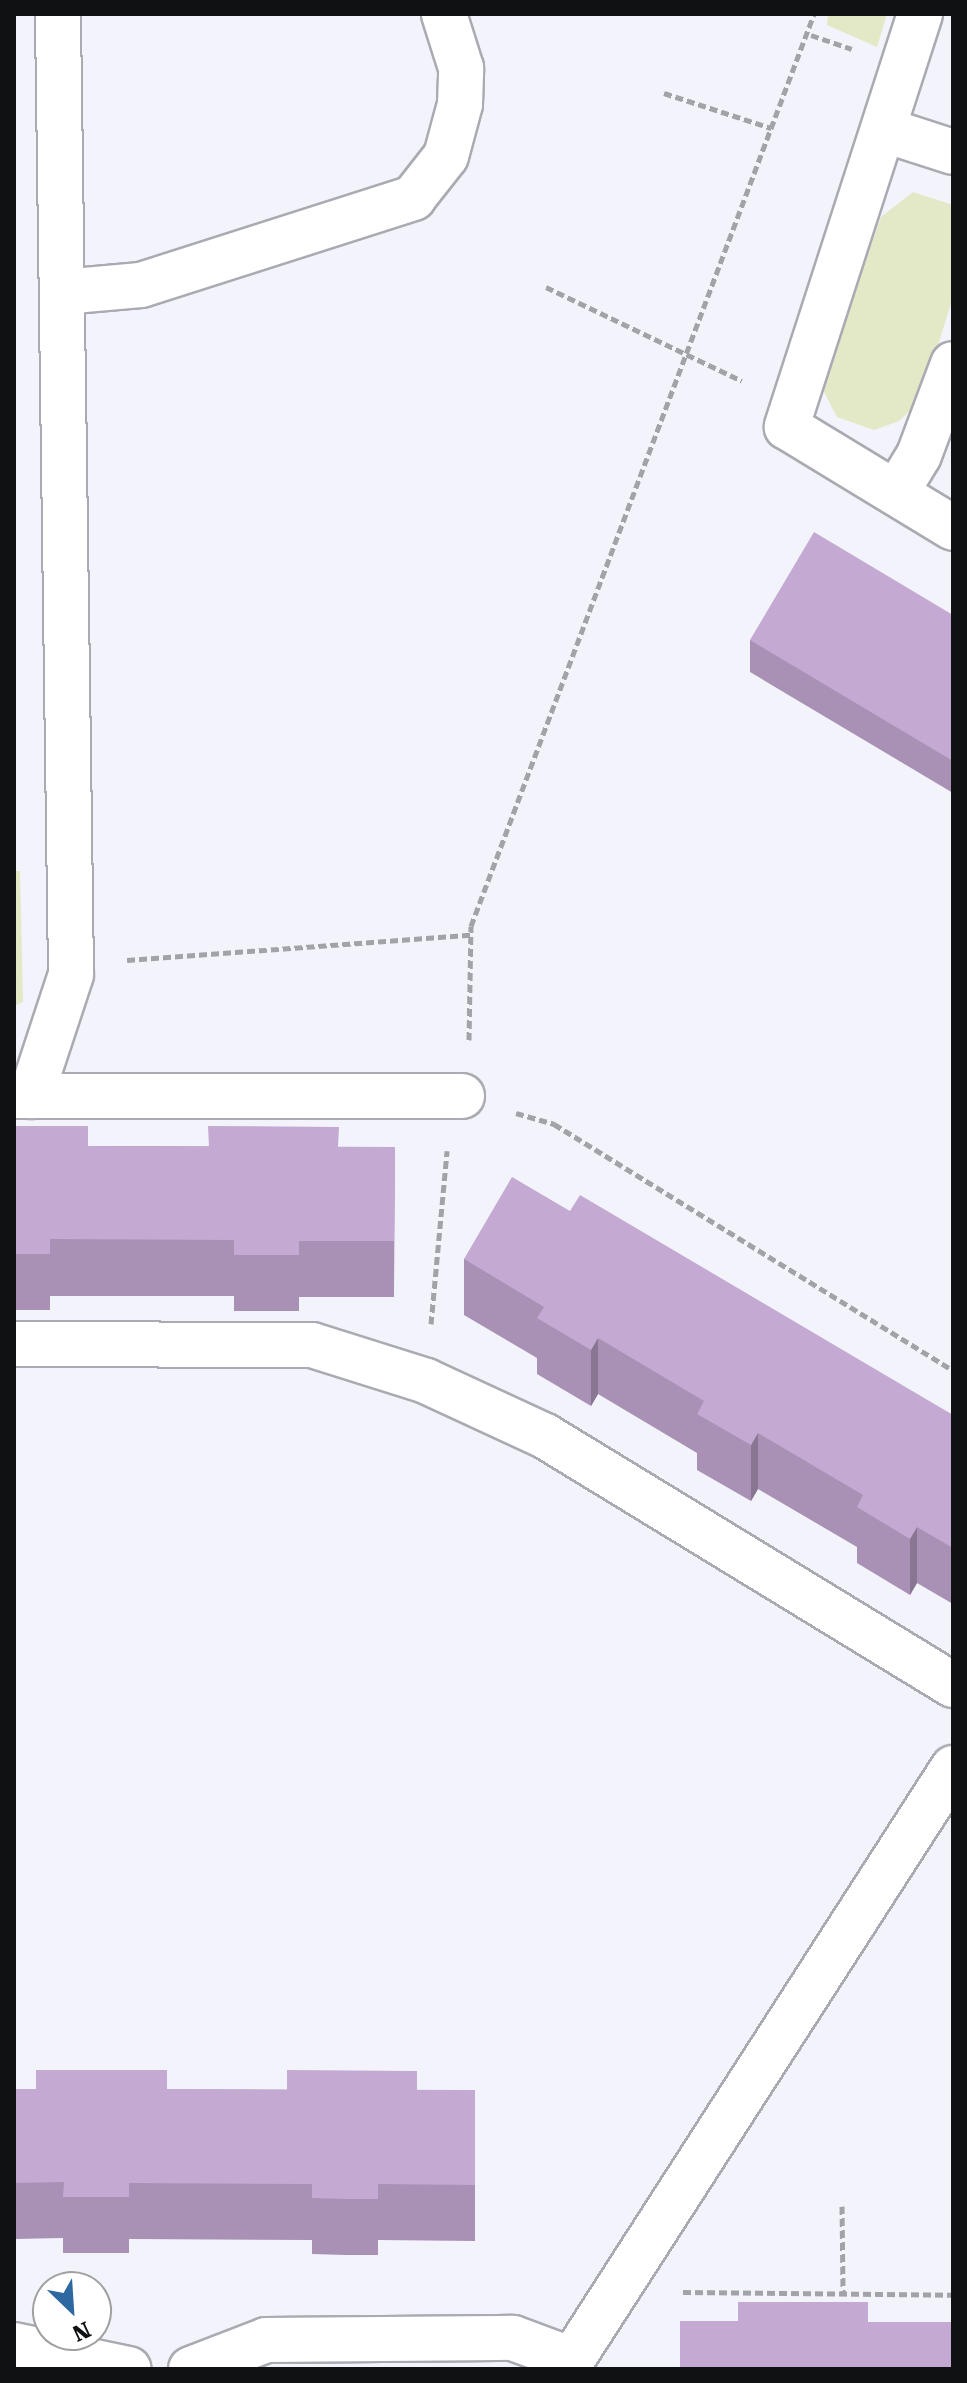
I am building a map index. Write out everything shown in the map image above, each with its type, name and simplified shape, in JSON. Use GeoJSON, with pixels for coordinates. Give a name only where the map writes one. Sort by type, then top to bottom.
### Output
{"type":"FeatureCollection","features":[{"type":"Feature","properties":{"kind":"street"},"geometry":{"type":"LineString","coordinates":[[58,14],[71,962],[23,1096],[462,1096]]}},
{"type":"Feature","properties":{"kind":"street"},"geometry":{"type":"LineString","coordinates":[[62,292],[141,285],[413,198],[446,156],[460,104],[461,68],[444,14]]}},
{"type":"Feature","properties":{"kind":"street"},"geometry":{"type":"LineString","coordinates":[[920,14],[787,427],[953,528]]}},
{"type":"Feature","properties":{"kind":"street"},"geometry":{"type":"LineString","coordinates":[[885,130],[953,152]]}},
{"type":"Feature","properties":{"kind":"street"},"geometry":{"type":"LineString","coordinates":[[896,493],[919,455],[953,364]]}},
{"type":"Feature","properties":{"kind":"street"},"geometry":{"type":"LineString","coordinates":[[14,1344],[312,1345],[426,1381],[545,1436],[953,1685]]}},
{"type":"Feature","properties":{"kind":"street"},"geometry":{"type":"LineString","coordinates":[[191,2369],[266,2340],[513,2338],[567,2364],[610,2292],[953,1768]]}},
{"type":"Feature","properties":{"kind":"street"},"geometry":{"type":"LineString","coordinates":[[14,2345],[129,2369]]}},
{"type":"Feature","properties":{"kind":"path"},"geometry":{"type":"LineString","coordinates":[[426,1381],[446,1157],[462,1096],[470,935],[683,357],[814,14]]}},
{"type":"Feature","properties":{"kind":"path"},"geometry":{"type":"LineString","coordinates":[[664,93],[771,128]]}},
{"type":"Feature","properties":{"kind":"path"},"geometry":{"type":"LineString","coordinates":[[546,287],[683,357]]}},
{"type":"Feature","properties":{"kind":"path"},"geometry":{"type":"LineString","coordinates":[[71,962],[470,935]]}},
{"type":"Feature","properties":{"kind":"path"},"geometry":{"type":"LineString","coordinates":[[462,1096],[554,1124],[953,1370]]}},
{"type":"Feature","properties":{"kind":"path"},"geometry":{"type":"LineString","coordinates":[[842,2206],[843,2294]]}},
{"type":"Feature","properties":{"kind":"path"},"geometry":{"type":"LineString","coordinates":[[610,2292],[953,2295]]}},
{"type":"Feature","properties":{"kind":"green space"},"geometry":{"type":"Polygon","coordinates":[[[828,14],[887,14],[877,47],[827,25],[828,14]]]}},
{"type":"Feature","properties":{"kind":"green space"},"geometry":{"type":"Polygon","coordinates":[[[913,192],[953,205],[953,297],[921,400],[899,421],[874,430],[837,417],[821,386],[881,217],[913,192]]]}},
{"type":"Feature","properties":{"kind":"green space"},"geometry":{"type":"Polygon","coordinates":[[[14,871],[20,871],[23,1002],[14,1006],[14,871]]]}},
{"type":"Feature","properties":{"kind":"building"},"geometry":{"type":"Polygon","coordinates":[[[814,532],[953,615],[953,761],[750,640],[814,532]]]}},
{"type":"Feature","properties":{"kind":"building"},"geometry":{"type":"Polygon","coordinates":[[[14,1126],[88,1126],[88,1146],[209,1147],[208,1126],[339,1127],[338,1147],[395,1147],[394,1241],[299,1241],[299,1255],[234,1255],[234,1240],[50,1239],[50,1254],[14,1254],[14,1126]]]}},
{"type":"Feature","properties":{"kind":"building"},"geometry":{"type":"Polygon","coordinates":[[[512,1177],[570,1211],[580,1195],[953,1415],[953,1548],[917,1527],[910,1539],[857,1507],[863,1495],[758,1433],[751,1445],[697,1414],[704,1401],[598,1338],[591,1350],[537,1318],[544,1307],[464,1259],[512,1177]]]}},
{"type":"Feature","properties":{"kind":"building"},"geometry":{"type":"Polygon","coordinates":[[[36,2070],[167,2070],[167,2089],[287,2090],[287,2070],[417,2071],[417,2090],[475,2090],[475,2185],[378,2184],[378,2199],[345,2199],[312,2198],[312,2184],[129,2183],[129,2197],[63,2197],[64,2182],[14,2183],[14,2089],[36,2089],[36,2070]]]}},
{"type":"Feature","properties":{"kind":"building"},"geometry":{"type":"Polygon","coordinates":[[[738,2302],[868,2302],[868,2322],[953,2322],[953,2369],[680,2369],[680,2321],[738,2321],[738,2302]]]}}]}
